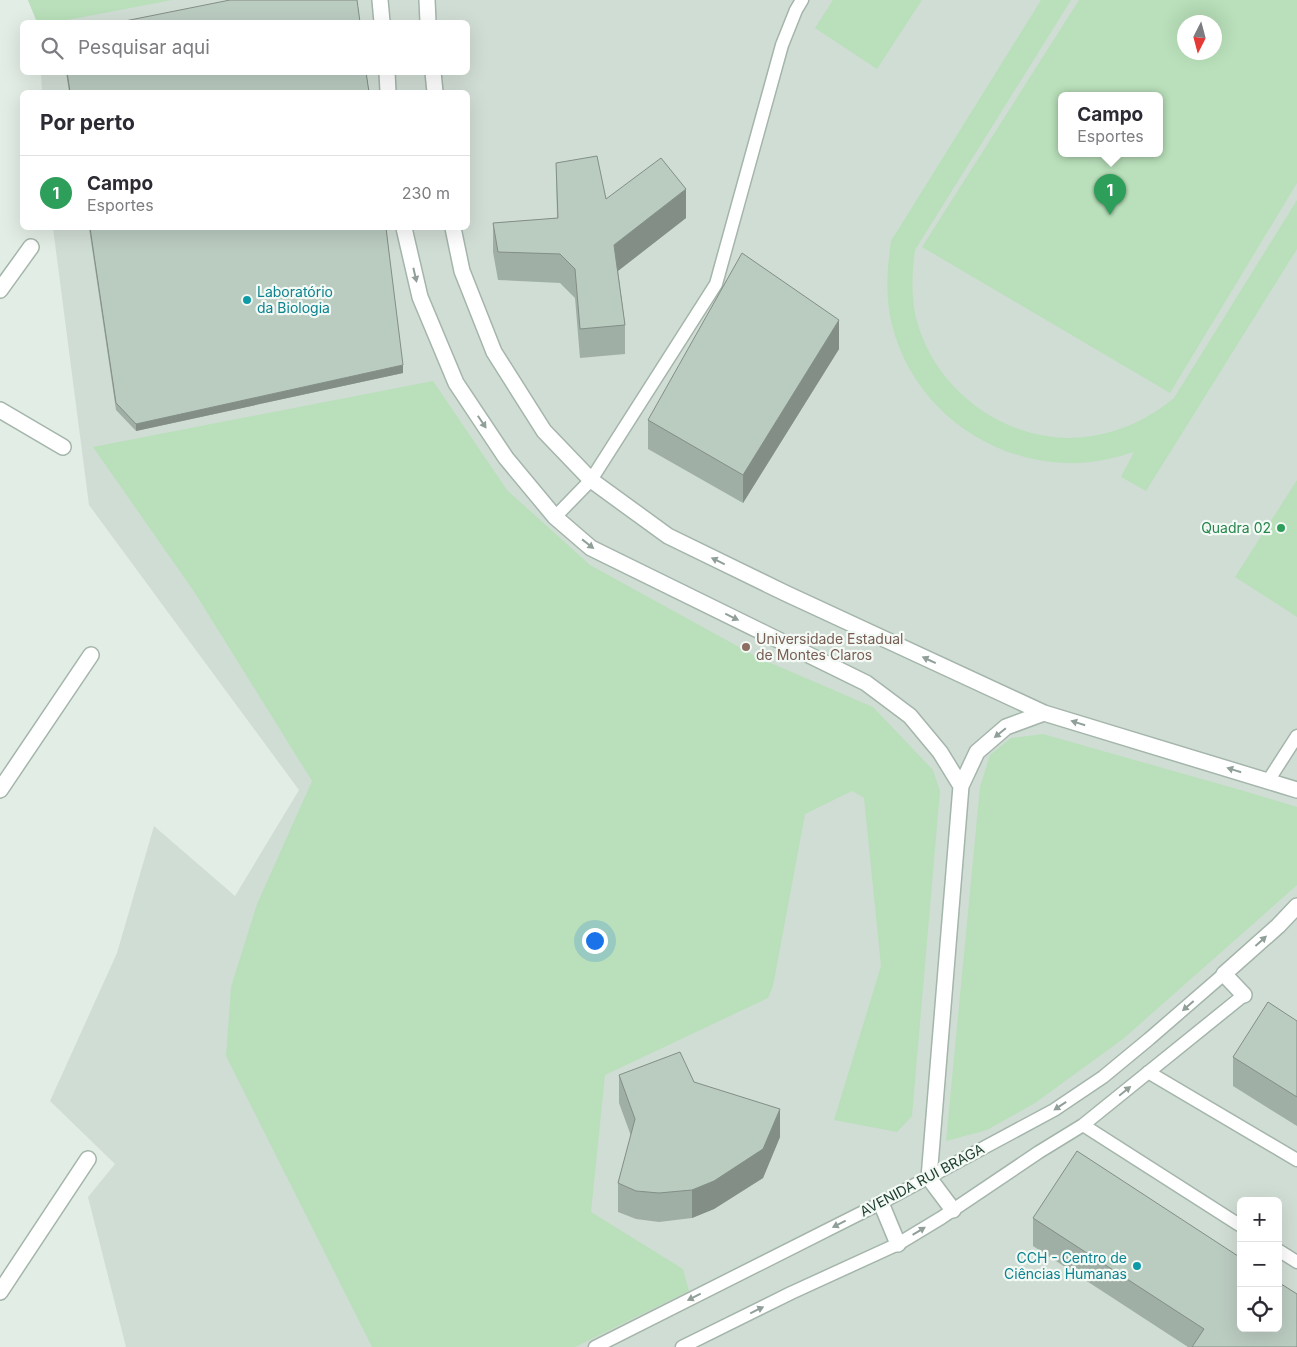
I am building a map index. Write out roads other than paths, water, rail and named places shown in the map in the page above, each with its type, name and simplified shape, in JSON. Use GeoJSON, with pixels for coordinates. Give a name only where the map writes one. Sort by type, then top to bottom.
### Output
{"type":"FeatureCollection","features":[{"type":"Feature","properties":{"kind":"street"},"geometry":{"type":"LineString","coordinates":[[380,0],[382,20]]}},
{"type":"Feature","properties":{"kind":"street"},"geometry":{"type":"LineString","coordinates":[[426,0],[428,20]]}},
{"type":"Feature","properties":{"kind":"street"},"geometry":{"type":"LineString","coordinates":[[386,75],[388,90]]}},
{"type":"Feature","properties":{"kind":"street"},"geometry":{"type":"LineString","coordinates":[[433,75],[435,90]]}},
{"type":"Feature","properties":{"kind":"street"},"geometry":{"type":"LineString","coordinates":[[404,230],[420,297],[456,383],[506,458],[555,517],[591,548],[866,683],[910,716],[940,752],[961,786]]}},
{"type":"Feature","properties":{"kind":"street"},"geometry":{"type":"LineString","coordinates":[[453,230],[462,271],[494,352],[544,431],[591,480],[668,536],[785,594],[1044,712],[1297,790]]}},
{"type":"Feature","properties":{"kind":"street"},"geometry":{"type":"LineString","coordinates":[[0,290],[31,247]]}},
{"type":"Feature","properties":{"kind":"street"},"geometry":{"type":"LineString","coordinates":[[0,410],[63,447]]}},
{"type":"Feature","properties":{"kind":"street"},"geometry":{"type":"LineString","coordinates":[[0,790],[91,654]]}},
{"type":"Feature","properties":{"kind":"street"},"geometry":{"type":"LineString","coordinates":[[953,1210],[929,1178],[961,786],[977,752],[1006,728],[1044,712]]}},
{"type":"Feature","properties":{"kind":"street","name":"AVENIDA RUI BRAGA"},"geometry":{"type":"LineString","coordinates":[[1224,974],[1278,926],[1297,906]]}},
{"type":"Feature","properties":{"kind":"street"},"geometry":{"type":"LineString","coordinates":[[1224,974],[1244,995]]}},
{"type":"Feature","properties":{"kind":"street"},"geometry":{"type":"LineString","coordinates":[[0,1292],[88,1159]]}},
{"type":"Feature","properties":{"kind":"street"},"geometry":{"type":"LineString","coordinates":[[881,1203],[898,1244]]}},
{"type":"Feature","properties":{"kind":"lane"},"geometry":{"type":"LineString","coordinates":[[555,517],[591,480],[716,284],[782,45],[802,0]]}},
{"type":"Feature","properties":{"kind":"lane"},"geometry":{"type":"LineString","coordinates":[[1268,781],[1297,736]]}},
{"type":"Feature","properties":{"kind":"lane","name":"AVENIDA RUI BRAGA"},"geometry":{"type":"LineString","coordinates":[[595,1347],[881,1203],[1054,1110],[1103,1077],[1224,974]]}},
{"type":"Feature","properties":{"kind":"lane"},"geometry":{"type":"LineString","coordinates":[[682,1347],[898,1244],[953,1210],[1083,1125],[1244,995]]}},
{"type":"Feature","properties":{"kind":"lane"},"geometry":{"type":"LineString","coordinates":[[1148,1072],[1297,1160]]}},
{"type":"Feature","properties":{"kind":"lane"},"geometry":{"type":"LineString","coordinates":[[1083,1125],[1237,1223]]}},
{"type":"Feature","properties":{"kind":"lane"},"geometry":{"type":"LineString","coordinates":[[1282,1253],[1297,1262]]}},
{"type":"Feature","properties":{"kind":"place","name":"Campo"},"geometry":{"type":"Point","coordinates":[1110,215]}},
{"type":"Feature","properties":{"kind":"place","name":"Laboratório da Biologia"},"geometry":{"type":"Point","coordinates":[247,300]}},
{"type":"Feature","properties":{"kind":"place","name":"Quadra 02"},"geometry":{"type":"Point","coordinates":[1281,528]}},
{"type":"Feature","properties":{"kind":"place","name":"Universidade Estadual de Montes Claros"},"geometry":{"type":"Point","coordinates":[746,647]}},
{"type":"Feature","properties":{"kind":"place","name":"CCH - Centro de Ciências Humanas"},"geometry":{"type":"Point","coordinates":[1137,1266]}}]}
